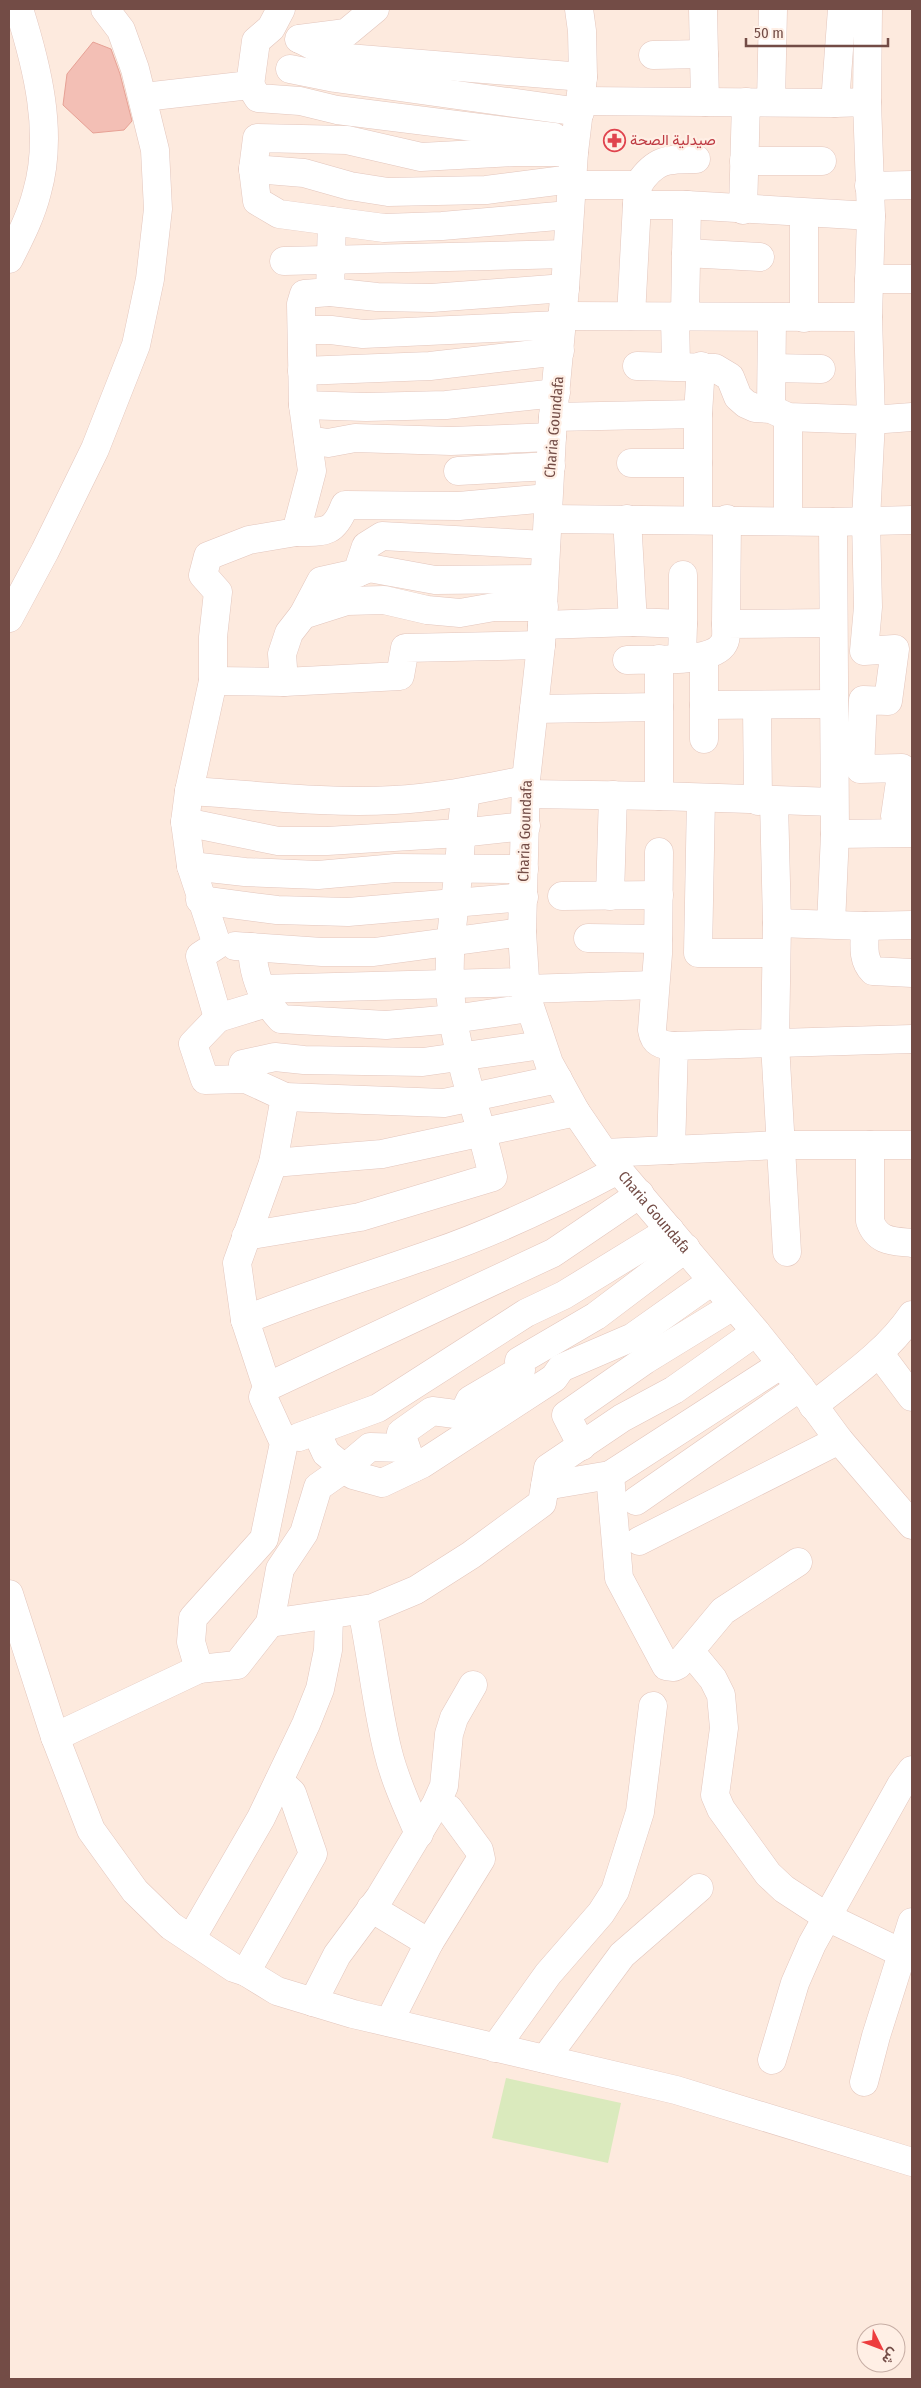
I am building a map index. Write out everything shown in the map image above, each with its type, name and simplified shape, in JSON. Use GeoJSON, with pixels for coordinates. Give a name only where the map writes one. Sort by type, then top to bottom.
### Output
{"type":"FeatureCollection","features":[{"type":"Feature","properties":{"kind":"street"},"geometry":{"type":"LineString","coordinates":[[9,259],[26,225],[38,191],[43,156],[37,74],[19,9]]}},
{"type":"Feature","properties":{"kind":"street"},"geometry":{"type":"LineString","coordinates":[[9,618],[45,551],[95,448],[136,345],[150,279],[158,209],[155,150],[144,97],[122,30],[105,9]]}},
{"type":"Feature","properties":{"kind":"street"},"geometry":{"type":"LineString","coordinates":[[300,39],[346,34],[374,9]]}},
{"type":"Feature","properties":{"kind":"street","name":"Charia Goundafa"},"geometry":{"type":"LineString","coordinates":[[579,9],[582,31],[581,97],[569,214],[565,288],[550,466],[542,626],[527,787],[522,932],[526,993],[542,1045],[558,1079],[576,1112],[611,1161],[756,1332],[839,1440],[912,1525]]}},
{"type":"Feature","properties":{"kind":"street"},"geometry":{"type":"LineString","coordinates":[[703,9],[705,102]]}},
{"type":"Feature","properties":{"kind":"street"},"geometry":{"type":"LineString","coordinates":[[743,210],[744,161],[759,102],[773,9]]}},
{"type":"Feature","properties":{"kind":"street"},"geometry":{"type":"LineString","coordinates":[[835,103],[842,9]]}},
{"type":"Feature","properties":{"kind":"street"},"geometry":{"type":"LineString","coordinates":[[868,9],[867,102],[871,216],[868,317],[871,420],[866,520],[868,607],[864,651],[903,649],[888,701],[862,700],[860,769],[902,768],[895,816],[912,815]]}},
{"type":"Feature","properties":{"kind":"street"},"geometry":{"type":"LineString","coordinates":[[575,146],[337,110],[300,101],[258,98],[250,85],[256,41],[276,18],[300,39],[335,57],[581,97]]}},
{"type":"Feature","properties":{"kind":"street"},"geometry":{"type":"LineString","coordinates":[[653,55],[704,54]]}},
{"type":"Feature","properties":{"kind":"street"},"geometry":{"type":"LineString","coordinates":[[290,69],[335,78],[581,97],[705,102],[867,102]]}},
{"type":"Feature","properties":{"kind":"street"},"geometry":{"type":"LineString","coordinates":[[144,97],[250,85]]}},
{"type":"Feature","properties":{"kind":"street"},"geometry":{"type":"LineString","coordinates":[[569,214],[442,226],[384,228],[279,214],[257,201],[253,169],[257,138],[347,140],[421,157],[516,152],[575,146]]}},
{"type":"Feature","properties":{"kind":"street"},"geometry":{"type":"LineString","coordinates":[[631,316],[638,195],[644,176],[660,162],[669,159],[696,159]]}},
{"type":"Feature","properties":{"kind":"street"},"geometry":{"type":"LineString","coordinates":[[744,161],[822,161]]}},
{"type":"Feature","properties":{"kind":"street"},"geometry":{"type":"LineString","coordinates":[[253,169],[304,173],[350,186],[388,192],[486,190],[572,182],[687,205],[743,210],[871,216]]}},
{"type":"Feature","properties":{"kind":"street"},"geometry":{"type":"LineString","coordinates":[[869,186],[912,185]]}},
{"type":"Feature","properties":{"kind":"street"},"geometry":{"type":"LineString","coordinates":[[687,205],[686,253],[680,316],[698,414],[698,520]]}},
{"type":"Feature","properties":{"kind":"street"},"geometry":{"type":"LineString","coordinates":[[804,213],[804,318]]}},
{"type":"Feature","properties":{"kind":"street"},"geometry":{"type":"LineString","coordinates":[[330,292],[332,221]]}},
{"type":"Feature","properties":{"kind":"street"},"geometry":{"type":"LineString","coordinates":[[686,253],[760,257]]}},
{"type":"Feature","properties":{"kind":"street"},"geometry":{"type":"LineString","coordinates":[[284,261],[566,254]]}},
{"type":"Feature","properties":{"kind":"street"},"geometry":{"type":"LineString","coordinates":[[869,279],[912,279]]}},
{"type":"Feature","properties":{"kind":"street"},"geometry":{"type":"LineString","coordinates":[[296,532],[312,471],[303,405],[302,304],[304,294],[330,292],[377,297],[431,298],[565,288]]}},
{"type":"Feature","properties":{"kind":"street"},"geometry":{"type":"LineString","coordinates":[[302,371],[430,366],[561,331],[631,316],[868,317]]}},
{"type":"Feature","properties":{"kind":"street"},"geometry":{"type":"LineString","coordinates":[[772,318],[772,368],[780,413],[788,521]]}},
{"type":"Feature","properties":{"kind":"street"},"geometry":{"type":"LineString","coordinates":[[302,330],[331,330],[363,334],[561,331]]}},
{"type":"Feature","properties":{"kind":"street"},"geometry":{"type":"LineString","coordinates":[[637,366],[688,366],[724,371],[730,377],[738,397],[746,404],[755,408],[780,413],[871,420],[912,417]]}},
{"type":"Feature","properties":{"kind":"street"},"geometry":{"type":"LineString","coordinates":[[772,368],[821,369]]}},
{"type":"Feature","properties":{"kind":"street"},"geometry":{"type":"LineString","coordinates":[[303,405],[366,407],[446,405],[554,416],[698,414]]}},
{"type":"Feature","properties":{"kind":"street"},"geometry":{"type":"LineString","coordinates":[[308,440],[328,443],[355,438],[451,441],[554,416]]}},
{"type":"Feature","properties":{"kind":"street"},"geometry":{"type":"LineString","coordinates":[[631,463],[698,463]]}},
{"type":"Feature","properties":{"kind":"street"},"geometry":{"type":"LineString","coordinates":[[458,471],[550,466]]}},
{"type":"Feature","properties":{"kind":"street"},"geometry":{"type":"LineString","coordinates":[[217,945],[200,900],[191,866],[185,822],[189,791],[213,681],[213,637],[218,592],[203,575],[208,556],[249,540],[296,532],[323,532],[338,522],[345,505],[459,506],[548,521]]}},
{"type":"Feature","properties":{"kind":"street"},"geometry":{"type":"LineString","coordinates":[[357,573],[366,546],[382,536],[548,521],[627,519],[833,522],[912,520]]}},
{"type":"Feature","properties":{"kind":"street"},"geometry":{"type":"LineString","coordinates":[[627,519],[633,622]]}},
{"type":"Feature","properties":{"kind":"street"},"geometry":{"type":"LineString","coordinates":[[627,660],[682,658],[717,652],[724,644],[726,624],[727,520]]}},
{"type":"Feature","properties":{"kind":"street"},"geometry":{"type":"LineString","coordinates":[[831,924],[835,834],[833,522]]}},
{"type":"Feature","properties":{"kind":"street"},"geometry":{"type":"LineString","coordinates":[[284,682],[282,654],[289,632],[303,615],[320,581],[357,573],[369,568],[435,580],[544,579]]}},
{"type":"Feature","properties":{"kind":"street"},"geometry":{"type":"LineString","coordinates":[[659,796],[659,707],[682,658],[683,576]]}},
{"type":"Feature","properties":{"kind":"street"},"geometry":{"type":"LineString","coordinates":[[303,615],[347,601],[384,600],[427,610],[460,613],[494,607],[542,626]]}},
{"type":"Feature","properties":{"kind":"street"},"geometry":{"type":"LineString","coordinates":[[213,681],[284,682],[400,676],[406,648],[542,626],[633,622],[683,624]]}},
{"type":"Feature","properties":{"kind":"street"},"geometry":{"type":"LineString","coordinates":[[726,624],[834,623]]}},
{"type":"Feature","properties":{"kind":"street"},"geometry":{"type":"LineString","coordinates":[[682,658],[704,705],[704,739]]}},
{"type":"Feature","properties":{"kind":"street"},"geometry":{"type":"LineString","coordinates":[[704,705],[833,704]]}},
{"type":"Feature","properties":{"kind":"street"},"geometry":{"type":"LineString","coordinates":[[757,706],[777,923],[775,953],[775,1044],[787,1252]]}},
{"type":"Feature","properties":{"kind":"street"},"geometry":{"type":"LineString","coordinates":[[534,709],[659,707]]}},
{"type":"Feature","properties":{"kind":"street"},"geometry":{"type":"LineString","coordinates":[[189,791],[329,799],[394,800],[527,787],[613,795],[834,802]]}},
{"type":"Feature","properties":{"kind":"street"},"geometry":{"type":"LineString","coordinates":[[246,1236],[360,1216],[493,1177],[483,1132],[470,1097],[454,1019],[450,985],[450,942],[460,832],[466,792]]}},
{"type":"Feature","properties":{"kind":"street"},"geometry":{"type":"LineString","coordinates":[[610,896],[613,795]]}},
{"type":"Feature","properties":{"kind":"street"},"geometry":{"type":"LineString","coordinates":[[698,953],[700,798]]}},
{"type":"Feature","properties":{"kind":"street"},"geometry":{"type":"LineString","coordinates":[[185,822],[278,841],[327,841],[526,826]]}},
{"type":"Feature","properties":{"kind":"street"},"geometry":{"type":"LineString","coordinates":[[835,834],[912,833]]}},
{"type":"Feature","properties":{"kind":"street"},"geometry":{"type":"LineString","coordinates":[[659,852],[658,946],[654,985],[653,1036],[661,1045],[775,1044],[912,1039]]}},
{"type":"Feature","properties":{"kind":"street"},"geometry":{"type":"LineString","coordinates":[[191,866],[245,872],[318,875],[396,868],[524,869]]}},
{"type":"Feature","properties":{"kind":"street"},"geometry":{"type":"LineString","coordinates":[[562,896],[659,895]]}},
{"type":"Feature","properties":{"kind":"street"},"geometry":{"type":"LineString","coordinates":[[200,900],[276,910],[348,912],[524,897]]}},
{"type":"Feature","properties":{"kind":"street"},"geometry":{"type":"LineString","coordinates":[[777,923],[864,926],[912,925]]}},
{"type":"Feature","properties":{"kind":"street"},"geometry":{"type":"LineString","coordinates":[[864,926],[865,957],[873,971],[912,973]]}},
{"type":"Feature","properties":{"kind":"street"},"geometry":{"type":"LineString","coordinates":[[218,1018],[200,956],[217,945],[322,952],[374,952],[522,932]]}},
{"type":"Feature","properties":{"kind":"street"},"geometry":{"type":"LineString","coordinates":[[588,938],[658,946],[698,953],[775,953]]}},
{"type":"Feature","properties":{"kind":"street"},"geometry":{"type":"LineString","coordinates":[[252,947],[252,964],[264,996],[281,1019],[386,1025],[454,1019],[526,993]]}},
{"type":"Feature","properties":{"kind":"street"},"geometry":{"type":"LineString","coordinates":[[558,1079],[444,1103],[285,1097],[246,1079],[205,1080],[193,1044],[218,1018],[264,996],[450,985],[526,993],[654,985]]}},
{"type":"Feature","properties":{"kind":"street"},"geometry":{"type":"LineString","coordinates":[[246,1079],[244,1064],[275,1057],[304,1060],[423,1062],[462,1058],[542,1045]]}},
{"type":"Feature","properties":{"kind":"street"},"geometry":{"type":"LineString","coordinates":[[671,1150],[674,1046]]}},
{"type":"Feature","properties":{"kind":"street"},"geometry":{"type":"LineString","coordinates":[[199,1669],[191,1642],[193,1618],[264,1539],[284,1443],[263,1397],[267,1387],[245,1320],[237,1263],[273,1163],[285,1097]]}},
{"type":"Feature","properties":{"kind":"street"},"geometry":{"type":"LineString","coordinates":[[273,1163],[382,1154],[576,1112]]}},
{"type":"Feature","properties":{"kind":"street"},"geometry":{"type":"LineString","coordinates":[[245,1320],[303,1296],[442,1250],[543,1209],[611,1161],[671,1150],[780,1145],[912,1145]]}},
{"type":"Feature","properties":{"kind":"street"},"geometry":{"type":"LineString","coordinates":[[870,1145],[870,1221],[874,1231],[888,1241],[912,1243]]}},
{"type":"Feature","properties":{"kind":"street"},"geometry":{"type":"LineString","coordinates":[[267,1387],[553,1253],[640,1194]]}},
{"type":"Feature","properties":{"kind":"street"},"geometry":{"type":"LineString","coordinates":[[284,1443],[378,1408],[526,1313],[678,1239]]}},
{"type":"Feature","properties":{"kind":"street"},"geometry":{"type":"LineString","coordinates":[[409,1458],[401,1433],[432,1411],[463,1415],[470,1400],[521,1370],[519,1360],[596,1316],[678,1239]]}},
{"type":"Feature","properties":{"kind":"street"},"geometry":{"type":"LineString","coordinates":[[55,1737],[199,1669],[237,1665],[270,1623],[280,1569],[304,1533],[318,1487],[345,1468],[370,1446],[409,1458],[554,1378],[561,1368],[633,1337],[712,1281]]}},
{"type":"Feature","properties":{"kind":"street"},"geometry":{"type":"LineString","coordinates":[[582,1446],[566,1415],[645,1360],[733,1306]]}},
{"type":"Feature","properties":{"kind":"street"},"geometry":{"type":"LineString","coordinates":[[636,1501],[878,1353],[902,1330],[912,1315]]}},
{"type":"Feature","properties":{"kind":"street"},"geometry":{"type":"LineString","coordinates":[[270,1623],[373,1608],[416,1590],[471,1556],[542,1503],[548,1468],[622,1418],[674,1390],[756,1332]]}},
{"type":"Feature","properties":{"kind":"street"},"geometry":{"type":"LineString","coordinates":[[878,1353],[912,1397]]}},
{"type":"Feature","properties":{"kind":"street"},"geometry":{"type":"LineString","coordinates":[[545,1486],[610,1475],[782,1364]]}},
{"type":"Feature","properties":{"kind":"street"},"geometry":{"type":"LineString","coordinates":[[316,1431],[326,1453],[345,1468]]}},
{"type":"Feature","properties":{"kind":"street"},"geometry":{"type":"LineString","coordinates":[[639,1541],[839,1440]]}},
{"type":"Feature","properties":{"kind":"street"},"geometry":{"type":"LineString","coordinates":[[610,1475],[619,1578],[662,1662],[666,1666],[674,1667],[690,1651],[723,1611],[798,1562]]}},
{"type":"Feature","properties":{"kind":"street"},"geometry":{"type":"LineString","coordinates":[[9,1594],[55,1737],[91,1830],[135,1891],[171,1926],[234,1968],[246,1972],[277,1991],[313,2002],[495,2048],[676,2090],[912,2162]]}},
{"type":"Feature","properties":{"kind":"street"},"geometry":{"type":"LineString","coordinates":[[362,1610],[372,1661],[375,1696],[388,1753],[419,1834]]}},
{"type":"Feature","properties":{"kind":"street"},"geometry":{"type":"LineString","coordinates":[[191,1939],[257,1826],[320,1689],[328,1650],[329,1615]]}},
{"type":"Feature","properties":{"kind":"street"},"geometry":{"type":"LineString","coordinates":[[690,1651],[713,1679],[721,1695],[724,1728],[716,1776],[715,1796],[717,1802],[768,1874],[784,1890],[828,1917],[908,1956]]}},
{"type":"Feature","properties":{"kind":"street"},"geometry":{"type":"LineString","coordinates":[[313,2002],[336,1955],[371,1908],[419,1834],[444,1786],[449,1734],[454,1718],[473,1685]]}},
{"type":"Feature","properties":{"kind":"street"},"geometry":{"type":"LineString","coordinates":[[495,2048],[548,1974],[601,1913],[615,1891],[640,1812],[653,1706]]}},
{"type":"Feature","properties":{"kind":"street"},"geometry":{"type":"LineString","coordinates":[[772,2060],[795,1983],[812,1944],[901,1785],[912,1770]]}},
{"type":"Feature","properties":{"kind":"street"},"geometry":{"type":"LineString","coordinates":[[246,1972],[313,1854],[292,1793],[279,1781]]}},
{"type":"Feature","properties":{"kind":"street"},"geometry":{"type":"LineString","coordinates":[[389,2022],[429,1943],[479,1865],[481,1858],[480,1850],[449,1809]]}},
{"type":"Feature","properties":{"kind":"street"},"geometry":{"type":"LineString","coordinates":[[545,2059],[622,1955],[699,1888]]}},
{"type":"Feature","properties":{"kind":"street"},"geometry":{"type":"LineString","coordinates":[[371,1908],[429,1943]]}},
{"type":"Feature","properties":{"kind":"street"},"geometry":{"type":"LineString","coordinates":[[864,2082],[908,1956],[912,1922]]}},
{"type":"Feature","properties":{"kind":"green space"},"geometry":{"type":"Polygon","coordinates":[[[506,2078],[621,2103],[608,2163],[492,2138],[506,2078]]]}},
{"type":"Feature","properties":{"kind":"building"},"geometry":{"type":"Polygon","coordinates":[[[93,42],[111,49],[120,74],[132,121],[124,130],[93,133],[63,105],[67,74],[93,42]]]}},
{"type":"Feature","properties":{"kind":"place","name":"صيدلية الصحة"},"geometry":{"type":"Point","coordinates":[614,140]}}]}
